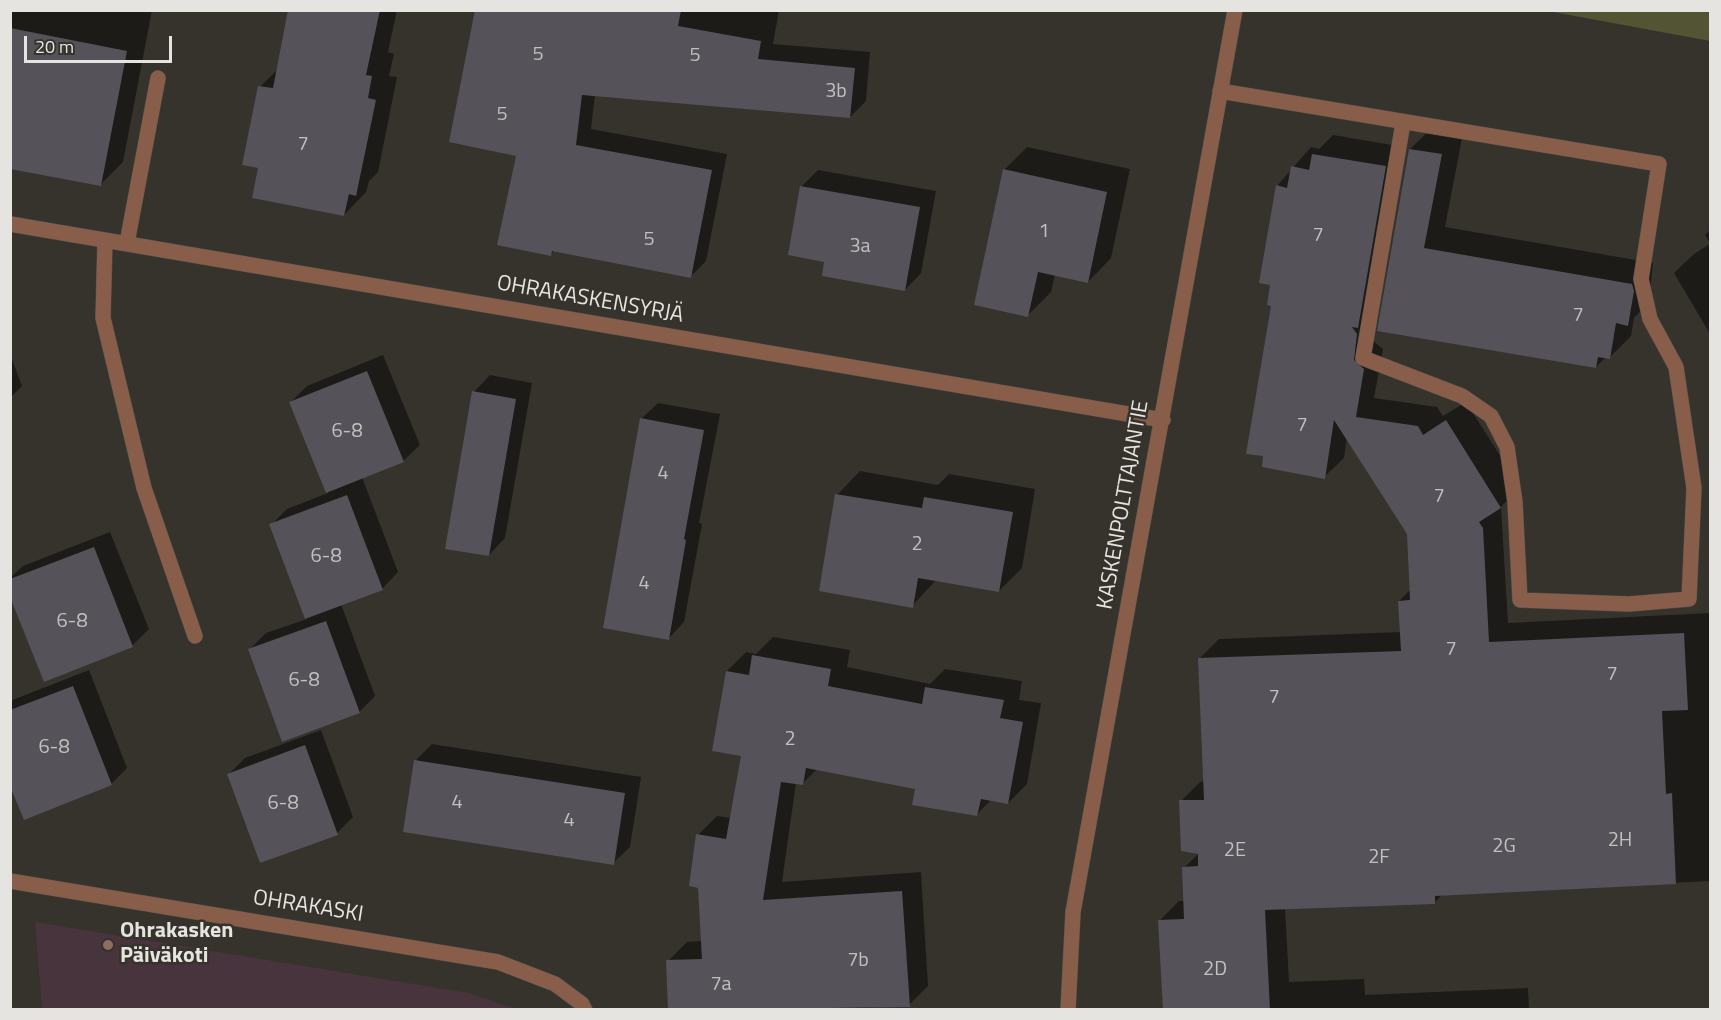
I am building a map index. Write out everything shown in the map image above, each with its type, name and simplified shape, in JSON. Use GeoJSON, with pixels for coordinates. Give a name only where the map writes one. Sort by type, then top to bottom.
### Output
{"type":"FeatureCollection","features":[{"type":"Feature","properties":{"kind":"street","name":"KASKENPOLTTAJANTIE"},"geometry":{"type":"LineString","coordinates":[[1068,1010],[1073,912],[1235,10]]}},
{"type":"Feature","properties":{"kind":"street"},"geometry":{"type":"LineString","coordinates":[[127,243],[158,78]]}},
{"type":"Feature","properties":{"kind":"street"},"geometry":{"type":"LineString","coordinates":[[1220,91],[1659,164],[1641,279],[1650,319],[1676,368],[1694,488],[1689,599],[1629,604],[1520,600],[1515,502],[1507,447],[1491,416],[1462,396],[1363,358],[1403,123]]}},
{"type":"Feature","properties":{"kind":"street","name":"OHRAKASKENSYRJÄ"},"geometry":{"type":"LineString","coordinates":[[10,224],[1163,420]]}},
{"type":"Feature","properties":{"kind":"street"},"geometry":{"type":"LineString","coordinates":[[105,240],[103,318],[144,488],[195,636]]}},
{"type":"Feature","properties":{"kind":"street","name":"OHRAKASKI"},"geometry":{"type":"LineString","coordinates":[[10,881],[498,962],[555,984],[582,1004],[585,1010]]}},
{"type":"Feature","properties":{"kind":"shaded area","name":"Ohrakasken Päiväkoti"},"geometry":{"type":"Polygon","coordinates":[[[35,922],[469,993],[516,1009],[42,1009],[35,922]]]}},
{"type":"Feature","properties":{"kind":"green space"},"geometry":{"type":"Polygon","coordinates":[[[1548,11],[1710,11],[1710,41],[1548,11]]]}},
{"type":"Feature","properties":{"kind":"building"},"geometry":{"type":"Polygon","coordinates":[[[288,10],[380,10],[366,75],[372,76],[368,98],[376,100],[356,196],[349,194],[344,216],[252,198],[258,168],[242,165],[258,86],[273,88],[288,10]]]}},
{"type":"Feature","properties":{"kind":"building"},"geometry":{"type":"Polygon","coordinates":[[[475,10],[681,10],[678,26],[761,41],[758,59],[855,68],[850,118],[582,95],[576,145],[712,170],[691,278],[552,251],[551,256],[497,245],[516,156],[449,142],[475,10]]]}},
{"type":"Feature","properties":{"kind":"building"},"geometry":{"type":"Polygon","coordinates":[[[10,28],[127,51],[101,186],[10,169],[10,28]]]}},
{"type":"Feature","properties":{"kind":"building"},"geometry":{"type":"Polygon","coordinates":[[[1409,149],[1442,154],[1424,248],[1632,284],[1634,291],[1628,326],[1616,323],[1610,359],[1598,357],[1596,368],[1377,331],[1409,149]]]}},
{"type":"Feature","properties":{"kind":"building"},"geometry":{"type":"Polygon","coordinates":[[[1312,154],[1386,166],[1358,328],[1352,327],[1357,334],[1354,360],[1364,369],[1356,417],[1418,426],[1423,435],[1446,420],[1501,508],[1479,522],[1483,528],[1489,642],[1684,633],[1688,710],[1662,711],[1666,794],[1672,793],[1676,884],[1435,896],[1435,904],[1265,910],[1270,1010],[1163,1010],[1158,920],[1184,919],[1182,867],[1198,866],[1198,854],[1181,851],[1179,800],[1204,800],[1198,658],[1401,651],[1398,601],[1410,600],[1407,534],[1334,420],[1325,479],[1262,467],[1263,456],[1246,454],[1271,306],[1267,305],[1270,285],[1259,283],[1276,185],[1287,188],[1291,166],[1309,170],[1312,154]]]}},
{"type":"Feature","properties":{"kind":"building"},"geometry":{"type":"Polygon","coordinates":[[[1003,169],[1107,192],[1088,283],[1038,272],[1028,317],[974,305],[1003,169]]]}},
{"type":"Feature","properties":{"kind":"building"},"geometry":{"type":"Polygon","coordinates":[[[800,186],[920,207],[905,291],[822,276],[824,262],[788,255],[800,186]]]}},
{"type":"Feature","properties":{"kind":"building"},"geometry":{"type":"Polygon","coordinates":[[[367,371],[404,462],[326,493],[289,402],[367,371]]]}},
{"type":"Feature","properties":{"kind":"building"},"geometry":{"type":"Polygon","coordinates":[[[472,391],[516,399],[489,556],[445,549],[472,391]]]}},
{"type":"Feature","properties":{"kind":"building"},"geometry":{"type":"Polygon","coordinates":[[[640,418],[704,430],[684,539],[686,540],[669,640],[603,628],[640,418]]]}},
{"type":"Feature","properties":{"kind":"building"},"geometry":{"type":"Polygon","coordinates":[[[835,494],[922,508],[924,497],[1013,512],[999,592],[918,578],[913,608],[819,591],[835,494]]]}},
{"type":"Feature","properties":{"kind":"building"},"geometry":{"type":"Polygon","coordinates":[[[347,495],[383,590],[305,619],[269,524],[347,495]]]}},
{"type":"Feature","properties":{"kind":"building"},"geometry":{"type":"Polygon","coordinates":[[[94,547],[133,647],[44,682],[10,597],[10,579],[94,547]]]}},
{"type":"Feature","properties":{"kind":"building"},"geometry":{"type":"Polygon","coordinates":[[[326,621],[360,713],[282,742],[248,649],[326,621]]]}},
{"type":"Feature","properties":{"kind":"building"},"geometry":{"type":"Polygon","coordinates":[[[752,655],[831,669],[828,686],[922,704],[925,687],[1004,700],[1000,718],[1023,722],[1008,804],[981,799],[977,816],[912,805],[915,789],[806,768],[803,785],[781,782],[763,900],[902,891],[910,1007],[668,1010],[666,960],[702,959],[698,888],[689,886],[696,834],[726,839],[741,756],[712,751],[726,671],[749,675],[752,655]]]}},
{"type":"Feature","properties":{"kind":"building"},"geometry":{"type":"Polygon","coordinates":[[[73,686],[112,785],[24,820],[10,786],[10,710],[73,686]]]}},
{"type":"Feature","properties":{"kind":"building"},"geometry":{"type":"Polygon","coordinates":[[[305,745],[338,835],[260,863],[227,774],[305,745]]]}},
{"type":"Feature","properties":{"kind":"building"},"geometry":{"type":"Polygon","coordinates":[[[414,760],[625,793],[614,865],[403,832],[414,760]]]}},
{"type":"Feature","properties":{"kind":"place","name":"Ohrakasken Päiväkoti"},"geometry":{"type":"Point","coordinates":[108,945]}}]}
